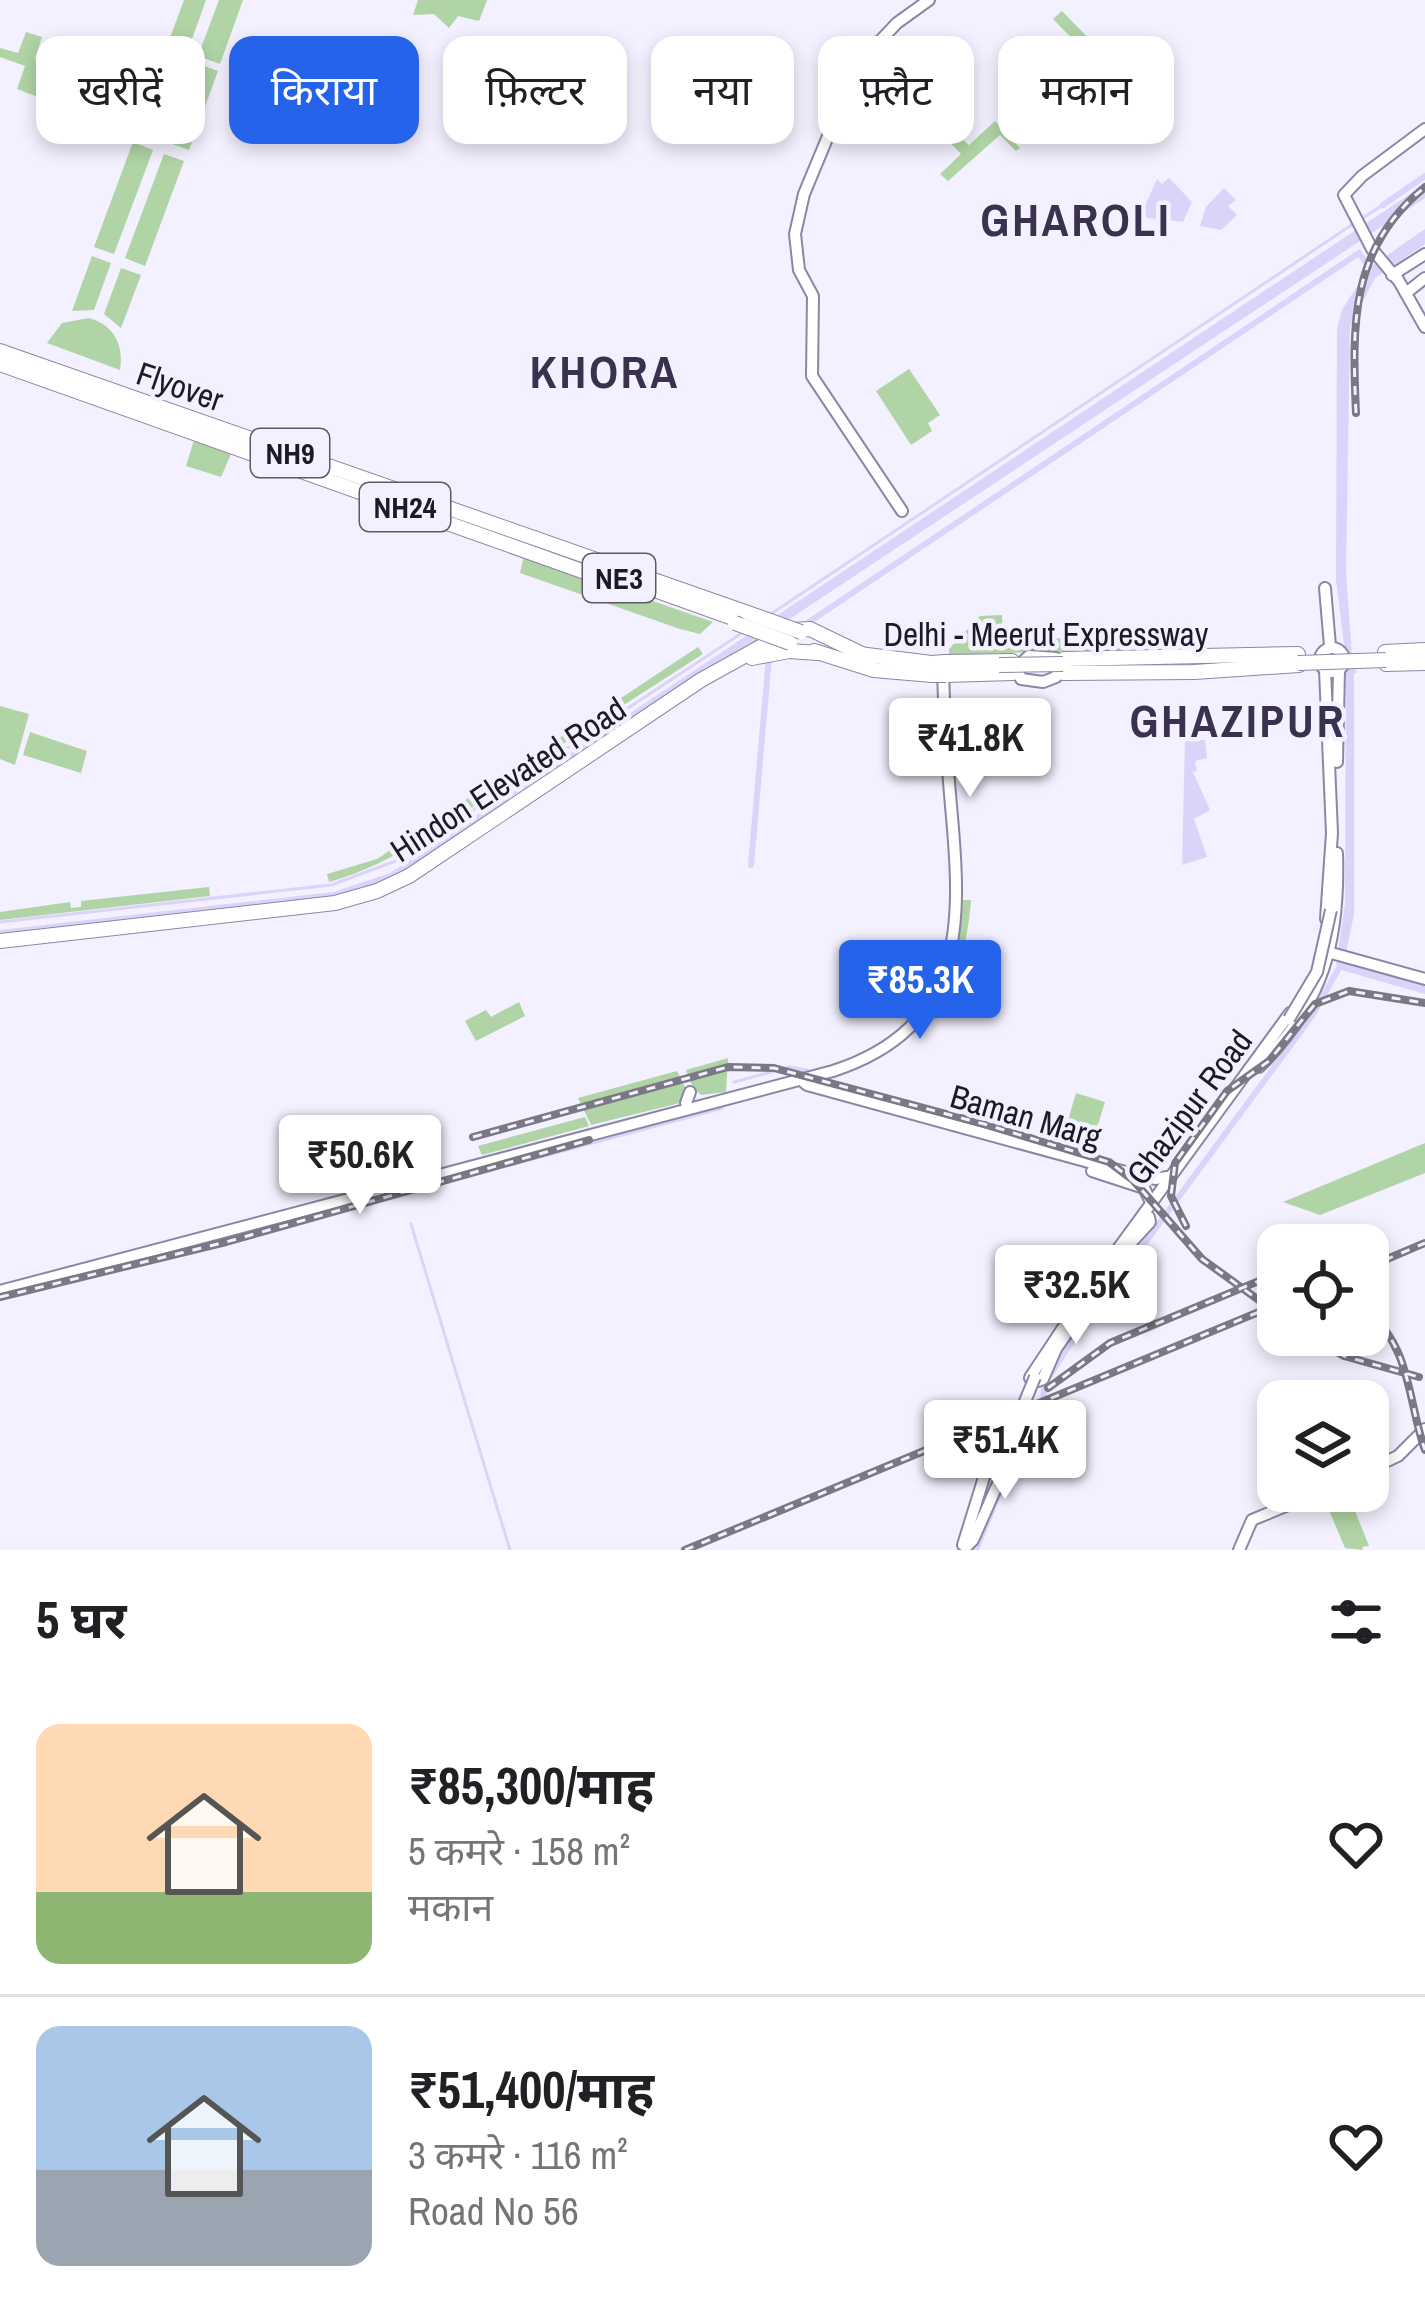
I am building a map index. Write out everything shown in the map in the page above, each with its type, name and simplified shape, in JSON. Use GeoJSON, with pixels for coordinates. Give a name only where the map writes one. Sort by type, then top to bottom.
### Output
{"type":"FeatureCollection","features":[{"type":"Feature","properties":{"kind":"highway","name":"NH9"},"geometry":{"type":"LineString","coordinates":[[0,357],[98,393]]}},
{"type":"Feature","properties":{"kind":"highway","name":"Flyover"},"geometry":{"type":"LineString","coordinates":[[0,357],[656,589]]}},
{"type":"Feature","properties":{"kind":"highway","name":"Delhi - Meerut Expressway"},"geometry":{"type":"LineString","coordinates":[[98,393],[864,659],[999,667],[1425,657]]}},
{"type":"Feature","properties":{"kind":"highway","name":"NH24"},"geometry":{"type":"LineString","coordinates":[[98,393],[319,476],[495,533]]}},
{"type":"Feature","properties":{"kind":"highway"},"geometry":{"type":"LineString","coordinates":[[582,563],[732,616]]}},
{"type":"Feature","properties":{"kind":"highway"},"geometry":{"type":"LineString","coordinates":[[656,589],[732,616]]}},
{"type":"Feature","properties":{"kind":"highway"},"geometry":{"type":"LineString","coordinates":[[805,641],[860,656],[931,663],[1140,667],[1208,656],[1298,660]]}},
{"type":"Feature","properties":{"kind":"highway"},"geometry":{"type":"LineString","coordinates":[[805,641],[860,656]]}},
{"type":"Feature","properties":{"kind":"highway","name":"Hindon Elevated Road"},"geometry":{"type":"LineString","coordinates":[[0,943],[335,903],[376,891],[409,876],[682,693],[752,652],[805,641]]}},
{"type":"Feature","properties":{"kind":"highway","name":"Hindon Elevated Road"},"geometry":{"type":"LineString","coordinates":[[0,943],[334,907],[378,894],[410,879],[716,675],[805,641]]}},
{"type":"Feature","properties":{"kind":"highway"},"geometry":{"type":"LineString","coordinates":[[1176,662],[1217,671],[1298,660]]}},
{"type":"Feature","properties":{"kind":"highway"},"geometry":{"type":"LineString","coordinates":[[1176,662],[1239,662]]}},
{"type":"Feature","properties":{"kind":"main road"},"geometry":{"type":"LineString","coordinates":[[902,511],[812,376],[813,296],[799,270],[795,248],[803,201],[862,65],[899,25],[932,0]]}},
{"type":"Feature","properties":{"kind":"main road"},"geometry":{"type":"LineString","coordinates":[[1425,129],[1344,195],[1394,275],[1415,288],[1425,327]]}},
{"type":"Feature","properties":{"kind":"main road"},"geometry":{"type":"LineString","coordinates":[[1394,275],[1425,255]]}},
{"type":"Feature","properties":{"kind":"main road"},"geometry":{"type":"LineString","coordinates":[[1325,594],[1331,646]]}},
{"type":"Feature","properties":{"kind":"main road"},"geometry":{"type":"LineString","coordinates":[[805,641],[866,672],[927,679],[941,699]]}},
{"type":"Feature","properties":{"kind":"main road"},"geometry":{"type":"LineString","coordinates":[[860,656],[939,665],[1026,657],[1176,662]]}},
{"type":"Feature","properties":{"kind":"main road"},"geometry":{"type":"LineString","coordinates":[[1022,679],[1017,667],[1026,657]]}},
{"type":"Feature","properties":{"kind":"main road"},"geometry":{"type":"LineString","coordinates":[[1052,680],[1060,671],[1054,657]]}},
{"type":"Feature","properties":{"kind":"main road"},"geometry":{"type":"LineString","coordinates":[[820,1088],[903,1028],[939,975],[953,923],[939,665]]}},
{"type":"Feature","properties":{"kind":"main road"},"geometry":{"type":"LineString","coordinates":[[941,699],[959,677],[1052,680],[1140,667]]}},
{"type":"Feature","properties":{"kind":"main road"},"geometry":{"type":"LineString","coordinates":[[1258,1067],[1316,982],[1332,913],[1333,672]]}},
{"type":"Feature","properties":{"kind":"main road"},"geometry":{"type":"LineString","coordinates":[[1258,1067],[1298,1020],[1320,972],[1328,948],[1334,844]]}},
{"type":"Feature","properties":{"kind":"main road"},"geometry":{"type":"LineString","coordinates":[[1280,1032],[1314,980],[1332,913]]}},
{"type":"Feature","properties":{"kind":"main road"},"geometry":{"type":"LineString","coordinates":[[1328,948],[1425,977]]}},
{"type":"Feature","properties":{"kind":"main road","name":"Ghazipur Road"},"geometry":{"type":"LineString","coordinates":[[1121,1252],[1151,1202],[1320,972]]}},
{"type":"Feature","properties":{"kind":"main road"},"geometry":{"type":"LineString","coordinates":[[0,1289],[796,1080],[857,1058],[903,1028]]}},
{"type":"Feature","properties":{"kind":"main road","name":"Ghazipur Road"},"geometry":{"type":"LineString","coordinates":[[1033,1377],[1258,1067]]}},
{"type":"Feature","properties":{"kind":"main road"},"geometry":{"type":"LineString","coordinates":[[0,1289],[690,1095],[708,1098],[796,1080]]}},
{"type":"Feature","properties":{"kind":"main road","name":"Baman Marg"},"geometry":{"type":"LineString","coordinates":[[796,1080],[879,1107],[1114,1169],[1140,1181]]}},
{"type":"Feature","properties":{"kind":"main road","name":"Baman Marg"},"geometry":{"type":"LineString","coordinates":[[1002,1140],[1140,1181],[1172,1174]]}},
{"type":"Feature","properties":{"kind":"main road"},"geometry":{"type":"LineString","coordinates":[[1085,1167],[1112,1174],[1114,1169]]}},
{"type":"Feature","properties":{"kind":"main road"},"geometry":{"type":"LineString","coordinates":[[1140,1181],[1151,1202]]}},
{"type":"Feature","properties":{"kind":"main road"},"geometry":{"type":"LineString","coordinates":[[1088,1291],[1042,1380],[1027,1376],[1036,1351],[1121,1252]]}},
{"type":"Feature","properties":{"kind":"main road"},"geometry":{"type":"LineString","coordinates":[[964,1548],[1033,1377],[1088,1291],[1121,1252]]}},
{"type":"Feature","properties":{"kind":"main road"},"geometry":{"type":"LineString","coordinates":[[1081,1307],[1088,1291]]}},
{"type":"Feature","properties":{"kind":"main road"},"geometry":{"type":"LineString","coordinates":[[1389,1460],[1425,1431]]}},
{"type":"Feature","properties":{"kind":"main road"},"geometry":{"type":"LineString","coordinates":[[998,1446],[1011,1454],[964,1548],[993,1448],[998,1446]]}},
{"type":"Feature","properties":{"kind":"main road"},"geometry":{"type":"LineString","coordinates":[[1238,1550],[1250,1519],[1267,1512]]}},
{"type":"Feature","properties":{"kind":"green space"},"geometry":{"type":"Polygon","coordinates":[[[184,0],[206,0],[193,36],[171,36],[184,0]]]}},
{"type":"Feature","properties":{"kind":"green space"},"geometry":{"type":"Polygon","coordinates":[[[219,0],[243,0],[220,64],[205,59],[205,37],[219,0]]]}},
{"type":"Feature","properties":{"kind":"green space"},"geometry":{"type":"Polygon","coordinates":[[[418,0],[487,0],[479,21],[458,16],[449,28],[434,14],[413,15],[418,0]]]}},
{"type":"Feature","properties":{"kind":"green space"},"geometry":{"type":"Polygon","coordinates":[[[1062,11],[1086,36],[1070,36],[1053,19],[1062,11]]]}},
{"type":"Feature","properties":{"kind":"green space"},"geometry":{"type":"Polygon","coordinates":[[[26,32],[39,36],[36,96],[17,89],[25,66],[0,57],[0,48],[18,53],[26,32]]]}},
{"type":"Feature","properties":{"kind":"green space"},"geometry":{"type":"Polygon","coordinates":[[[205,66],[218,71],[205,106],[205,66]]]}},
{"type":"Feature","properties":{"kind":"green space"},"geometry":{"type":"Polygon","coordinates":[[[995,121],[998,124],[998,137],[948,181],[940,174],[961,154],[951,144],[969,145],[995,121]]]}},
{"type":"Feature","properties":{"kind":"green space"},"geometry":{"type":"Polygon","coordinates":[[[132,144],[153,150],[114,254],[94,247],[132,144]]]}},
{"type":"Feature","properties":{"kind":"green space"},"geometry":{"type":"Polygon","coordinates":[[[164,154],[184,161],[145,266],[125,258],[164,154]]]}},
{"type":"Feature","properties":{"kind":"green space"},"geometry":{"type":"Polygon","coordinates":[[[92,256],[111,263],[94,310],[72,311],[92,256]]]}},
{"type":"Feature","properties":{"kind":"green space"},"geometry":{"type":"Polygon","coordinates":[[[121,268],[141,275],[121,328],[104,314],[121,268]]]}},
{"type":"Feature","properties":{"kind":"green space"},"geometry":{"type":"Polygon","coordinates":[[[89,318],[115,337],[120,370],[47,343],[62,323],[89,318]]]}},
{"type":"Feature","properties":{"kind":"green space"},"geometry":{"type":"Polygon","coordinates":[[[909,369],[940,415],[928,423],[932,431],[911,445],[876,391],[909,369]]]}},
{"type":"Feature","properties":{"kind":"green space"},"geometry":{"type":"Polygon","coordinates":[[[194,440],[232,452],[221,477],[186,466],[194,440]]]}},
{"type":"Feature","properties":{"kind":"green space"},"geometry":{"type":"Polygon","coordinates":[[[524,556],[713,622],[700,634],[680,629],[520,573],[524,556]]]}},
{"type":"Feature","properties":{"kind":"green space"},"geometry":{"type":"Polygon","coordinates":[[[1002,615],[1003,639],[1035,638],[1034,652],[949,655],[949,649],[980,616],[1002,615]]]}},
{"type":"Feature","properties":{"kind":"green space"},"geometry":{"type":"Polygon","coordinates":[[[1045,638],[1120,640],[1120,653],[1045,651],[1045,638]]]}},
{"type":"Feature","properties":{"kind":"green space"},"geometry":{"type":"Polygon","coordinates":[[[698,647],[703,654],[529,766],[527,759],[595,715],[605,714],[603,710],[698,647]]]}},
{"type":"Feature","properties":{"kind":"green space"},"geometry":{"type":"Polygon","coordinates":[[[0,706],[29,714],[15,765],[0,759],[0,706]]]}},
{"type":"Feature","properties":{"kind":"green space"},"geometry":{"type":"Polygon","coordinates":[[[30,732],[87,751],[81,773],[23,755],[30,732]]]}},
{"type":"Feature","properties":{"kind":"green space"},"geometry":{"type":"Polygon","coordinates":[[[516,766],[522,774],[429,835],[381,862],[329,882],[327,874],[377,859],[516,766]]]}},
{"type":"Feature","properties":{"kind":"green space"},"geometry":{"type":"Polygon","coordinates":[[[209,887],[210,896],[0,920],[0,912],[70,902],[71,908],[81,907],[81,901],[209,887]]]}},
{"type":"Feature","properties":{"kind":"green space"},"geometry":{"type":"Polygon","coordinates":[[[961,900],[971,900],[965,944],[936,1011],[928,1007],[952,956],[961,900]]]}},
{"type":"Feature","properties":{"kind":"green space"},"geometry":{"type":"Polygon","coordinates":[[[519,1002],[525,1016],[476,1041],[465,1021],[486,1010],[491,1017],[519,1002]]]}},
{"type":"Feature","properties":{"kind":"green space"},"geometry":{"type":"Polygon","coordinates":[[[728,1058],[726,1092],[701,1095],[693,1088],[686,1070],[728,1058]]]}},
{"type":"Feature","properties":{"kind":"green space"},"geometry":{"type":"Polygon","coordinates":[[[677,1071],[687,1091],[684,1102],[591,1125],[578,1098],[677,1071]]]}},
{"type":"Feature","properties":{"kind":"green space"},"geometry":{"type":"Polygon","coordinates":[[[1076,1093],[1105,1102],[1088,1157],[1049,1148],[1051,1139],[1062,1141],[1076,1093]]]}},
{"type":"Feature","properties":{"kind":"green space"},"geometry":{"type":"Polygon","coordinates":[[[585,1117],[589,1126],[482,1155],[478,1146],[585,1117]]]}},
{"type":"Feature","properties":{"kind":"green space"},"geometry":{"type":"Polygon","coordinates":[[[1425,1143],[1425,1173],[1320,1215],[1283,1202],[1425,1143]]]}},
{"type":"Feature","properties":{"kind":"green space"},"geometry":{"type":"Polygon","coordinates":[[[1330,1512],[1355,1512],[1369,1546],[1345,1548],[1330,1512]]]}},
{"type":"Feature","properties":{"kind":"shaded area"},"geometry":{"type":"Polygon","coordinates":[[[1169,178],[1192,202],[1183,222],[1140,217],[1157,179],[1162,184],[1169,178]]]}},
{"type":"Feature","properties":{"kind":"shaded area"},"geometry":{"type":"Polygon","coordinates":[[[1425,184],[1425,198],[379,891],[0,942],[0,930],[334,892],[390,873],[1425,184]]]}},
{"type":"Feature","properties":{"kind":"shaded area"},"geometry":{"type":"Polygon","coordinates":[[[1224,188],[1236,200],[1228,206],[1237,215],[1221,230],[1200,226],[1206,207],[1224,188]]]}},
{"type":"Feature","properties":{"kind":"shaded area"},"geometry":{"type":"Polygon","coordinates":[[[1425,229],[1425,244],[1375,278],[1350,326],[1346,573],[1357,672],[1354,914],[1345,959],[1356,967],[1425,985],[1425,994],[1341,970],[1336,964],[1345,904],[1346,660],[1336,580],[1337,329],[1342,310],[1368,269],[1366,264],[1373,265],[1425,229]]]}},
{"type":"Feature","properties":{"kind":"shaded area"},"geometry":{"type":"Polygon","coordinates":[[[1185,740],[1205,740],[1207,758],[1195,761],[1197,771],[1193,772],[1210,810],[1194,819],[1207,857],[1182,865],[1185,740]]]}},
{"type":"Feature","properties":{"kind":"waterway"},"geometry":{"type":"LineString","coordinates":[[1383,205],[1425,176]]}},
{"type":"Feature","properties":{"kind":"waterway"},"geometry":{"type":"LineString","coordinates":[[1361,219],[1383,205]]}},
{"type":"Feature","properties":{"kind":"waterway"},"geometry":{"type":"LineString","coordinates":[[768,616],[1353,224]]}},
{"type":"Feature","properties":{"kind":"waterway"},"geometry":{"type":"LineString","coordinates":[[800,628],[1359,253],[1367,264]]}},
{"type":"Feature","properties":{"kind":"waterway"},"geometry":{"type":"LineString","coordinates":[[0,922],[331,885],[396,861],[745,631]]}},
{"type":"Feature","properties":{"kind":"waterway"},"geometry":{"type":"LineString","coordinates":[[751,865],[769,657]]}},
{"type":"Feature","properties":{"kind":"waterway"},"geometry":{"type":"LineString","coordinates":[[1013,1458],[1027,1426],[1043,1409],[1044,1385],[1066,1350],[1312,1016],[1340,966]]}},
{"type":"Feature","properties":{"kind":"waterway"},"geometry":{"type":"LineString","coordinates":[[734,1082],[790,1067],[807,1070]]}},
{"type":"Feature","properties":{"kind":"waterway"},"geometry":{"type":"LineString","coordinates":[[464,1176],[721,1107]]}},
{"type":"Feature","properties":{"kind":"waterway"},"geometry":{"type":"LineString","coordinates":[[411,1224],[510,1550]]}},
{"type":"Feature","properties":{"kind":"waterway"},"geometry":{"type":"LineString","coordinates":[[976,1550],[1004,1481]]}},
{"type":"Feature","properties":{"kind":"railway"},"geometry":{"type":"LineString","coordinates":[[1356,413],[1356,319],[1369,262],[1400,210],[1425,187]]}},
{"type":"Feature","properties":{"kind":"railway"},"geometry":{"type":"LineString","coordinates":[[1186,1226],[1171,1196],[1175,1163],[1227,1091],[1269,1061],[1315,1004],[1349,991],[1425,1003]]}},
{"type":"Feature","properties":{"kind":"railway"},"geometry":{"type":"LineString","coordinates":[[473,1137],[728,1067],[774,1068],[1109,1162],[1133,1180],[1202,1259],[1257,1299]]}},
{"type":"Feature","properties":{"kind":"railway"},"geometry":{"type":"LineString","coordinates":[[0,1297],[226,1242],[589,1140]]}},
{"type":"Feature","properties":{"kind":"railway"},"geometry":{"type":"LineString","coordinates":[[1389,1258],[1425,1243]]}},
{"type":"Feature","properties":{"kind":"railway"},"geometry":{"type":"LineString","coordinates":[[1048,1388],[1110,1343],[1257,1282]]}},
{"type":"Feature","properties":{"kind":"railway"},"geometry":{"type":"LineString","coordinates":[[685,1550],[1257,1313]]}},
{"type":"Feature","properties":{"kind":"railway"},"geometry":{"type":"LineString","coordinates":[[1389,1336],[1406,1376],[1425,1450]]}},
{"type":"Feature","properties":{"kind":"railway"},"geometry":{"type":"LineString","coordinates":[[1344,1356],[1419,1377]]}},
{"type":"Feature","properties":{"kind":"district","name":"GHAROLI"},"geometry":{"type":"Point","coordinates":[1076,219]}},
{"type":"Feature","properties":{"kind":"district","name":"KHORA"},"geometry":{"type":"Point","coordinates":[605,371]}},
{"type":"Feature","properties":{"kind":"district","name":"GHAZIPUR"},"geometry":{"type":"Point","coordinates":[1238,720]}}]}
